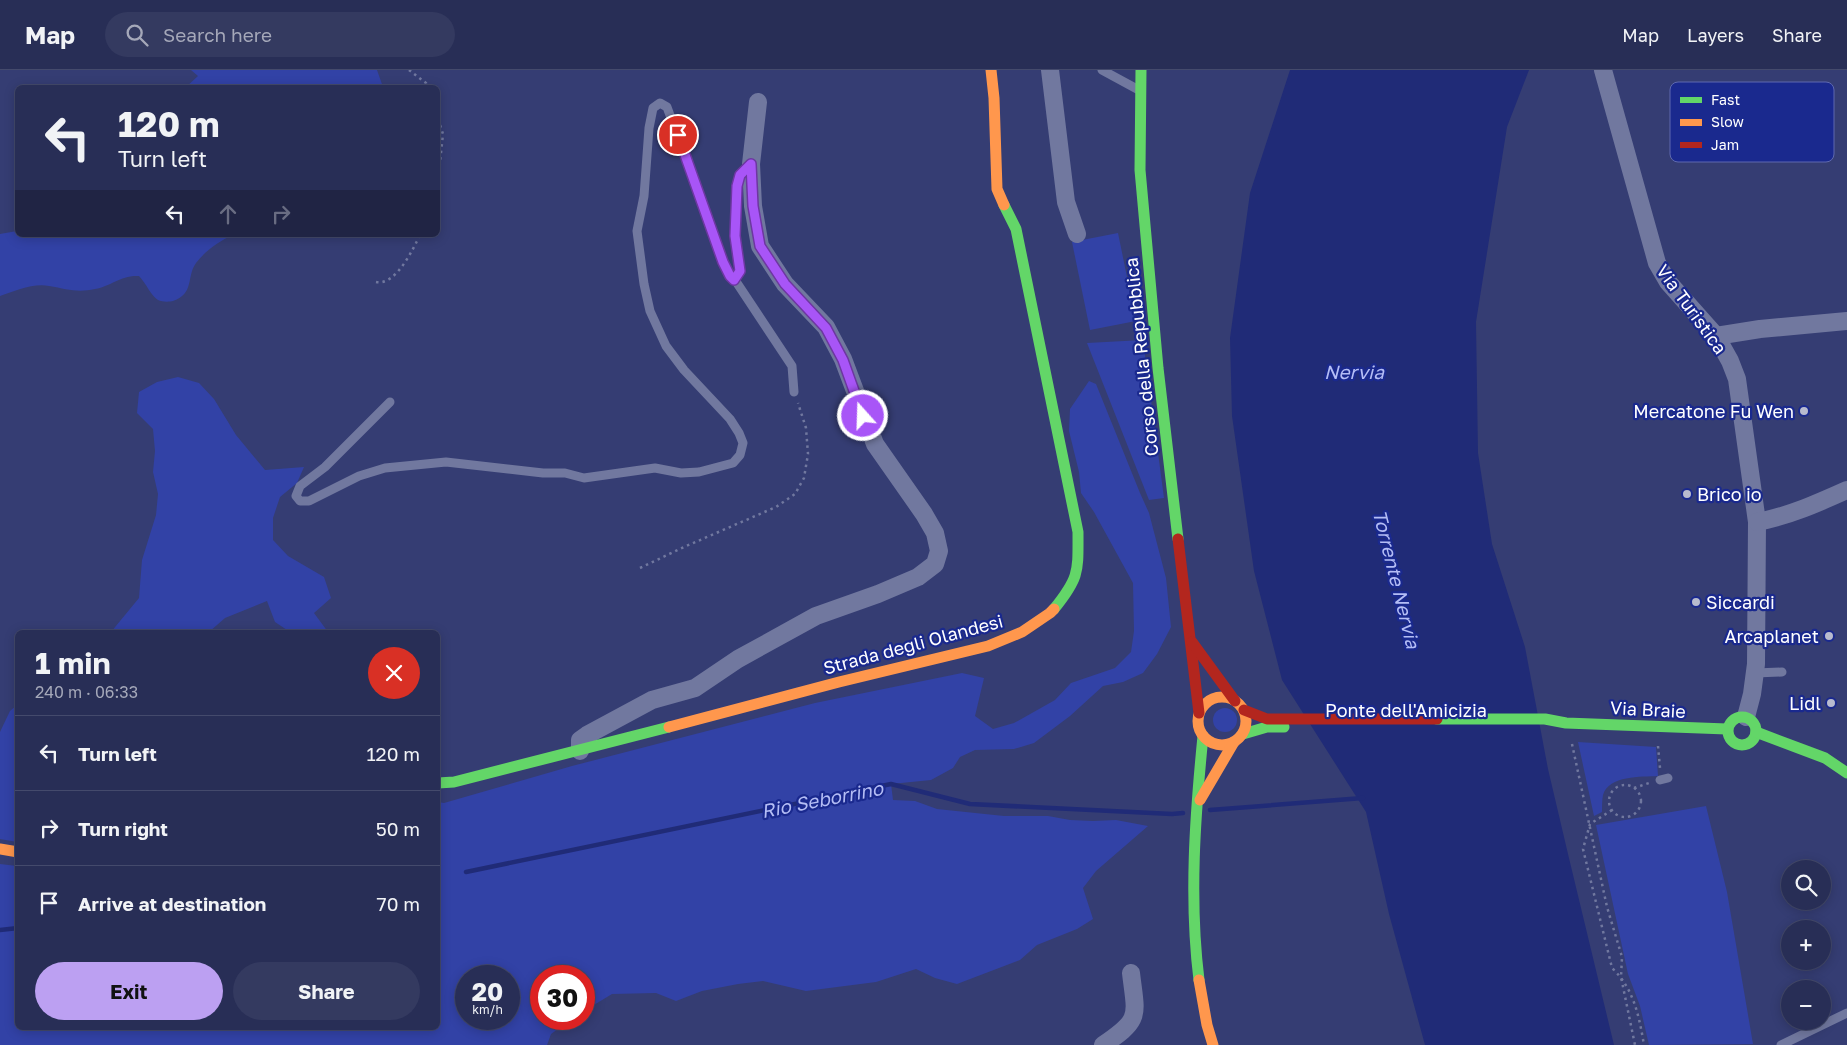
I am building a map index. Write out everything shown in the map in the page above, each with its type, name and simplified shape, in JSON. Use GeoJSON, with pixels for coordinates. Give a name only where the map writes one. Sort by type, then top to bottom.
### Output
{"type":"FeatureCollection","features":[{"type":"Feature","properties":{"kind":"main road","name":"Strada degli Olandesi"},"geometry":{"type":"LineString","coordinates":[[440,783],[454,782],[580,751],[839,682],[988,646],[1022,632],[1050,613],[1069,590],[1078,570],[1078,532],[1016,229],[996,189],[994,98],[991,70]]}},
{"type":"Feature","properties":{"kind":"main road","name":"Corso della Repubblica"},"geometry":{"type":"LineString","coordinates":[[1141,70],[1140,170],[1158,368],[1199,713]]}},
{"type":"Feature","properties":{"kind":"main road","name":"Corso della Repubblica"},"geometry":{"type":"LineString","coordinates":[[1190,640],[1235,701]]}},
{"type":"Feature","properties":{"kind":"main road"},"geometry":{"type":"LineString","coordinates":[[1222,697],[1235,701],[1244,710],[1267,723],[1243,734],[1228,745],[1214,744],[1203,736],[1199,729],[1198,721],[1199,713],[1208,701],[1222,697]]}},
{"type":"Feature","properties":{"kind":"main road"},"geometry":{"type":"LineString","coordinates":[[1243,734],[1246,726],[1244,710]]}},
{"type":"Feature","properties":{"kind":"main road"},"geometry":{"type":"LineString","coordinates":[[1740,716],[1746,717],[1754,722],[1756,732],[1753,740],[1749,743],[1736,744],[1729,738],[1727,729],[1731,720],[1740,716]]}},
{"type":"Feature","properties":{"kind":"main road","name":"Ponte dell'Amicizia"},"geometry":{"type":"LineString","coordinates":[[1267,723],[1545,724]]}},
{"type":"Feature","properties":{"kind":"main road","name":"Via Braie"},"geometry":{"type":"LineString","coordinates":[[1545,724],[1566,723],[1727,729]]}},
{"type":"Feature","properties":{"kind":"main road"},"geometry":{"type":"LineString","coordinates":[[1756,732],[1825,758],[1847,774]]}},
{"type":"Feature","properties":{"kind":"main road"},"geometry":{"type":"LineString","coordinates":[[1203,736],[1196,806],[1194,939],[1207,1025],[1213,1045]]}},
{"type":"Feature","properties":{"kind":"main road"},"geometry":{"type":"LineString","coordinates":[[1196,806],[1234,742]]}},
{"type":"Feature","properties":{"kind":"main road"},"geometry":{"type":"LineString","coordinates":[[0,849],[15,852]]}},
{"type":"Feature","properties":{"kind":"street"},"geometry":{"type":"LineString","coordinates":[[1050,70],[1066,202],[1077,234]]}},
{"type":"Feature","properties":{"kind":"street","name":"Via Turistica"},"geometry":{"type":"LineString","coordinates":[[1603,70],[1657,264],[1668,282],[1716,336],[1730,361],[1737,379],[1757,522],[1755,673],[1746,717]]}},
{"type":"Feature","properties":{"kind":"street"},"geometry":{"type":"LineString","coordinates":[[580,751],[580,740],[587,735],[652,700],[695,688],[738,659],[816,616],[878,594],[918,577],[935,564],[939,551],[935,532],[875,444],[843,360],[826,328],[785,284],[760,246],[753,206],[751,164],[758,102]]}},
{"type":"Feature","properties":{"kind":"street"},"geometry":{"type":"LineString","coordinates":[[1716,336],[1760,329],[1847,321]]}},
{"type":"Feature","properties":{"kind":"street"},"geometry":{"type":"LineString","coordinates":[[1757,522],[1809,507],[1847,490]]}},
{"type":"Feature","properties":{"kind":"street"},"geometry":{"type":"LineString","coordinates":[[1103,1045],[1123,1032],[1135,1013],[1131,973]]}},
{"type":"Feature","properties":{"kind":"lane"},"geometry":{"type":"LineString","coordinates":[[1102,70],[1141,90]]}},
{"type":"Feature","properties":{"kind":"lane"},"geometry":{"type":"LineString","coordinates":[[390,402],[325,467],[300,486],[296,496],[300,501],[309,501],[359,476],[385,468],[446,462],[565,474],[584,478],[655,468],[681,473],[699,472],[732,463],[740,455],[743,443],[739,433],[730,419],[684,370],[666,346],[650,311],[644,284],[637,231],[644,196],[652,110],[657,104],[665,105],[668,110],[723,262],[730,276],[792,366],[794,392]]}},
{"type":"Feature","properties":{"kind":"lane"},"geometry":{"type":"LineString","coordinates":[[734,280],[740,271],[735,236],[737,186],[740,175],[751,164]]}},
{"type":"Feature","properties":{"kind":"lane"},"geometry":{"type":"LineString","coordinates":[[1755,673],[1782,672]]}},
{"type":"Feature","properties":{"kind":"lane"},"geometry":{"type":"LineString","coordinates":[[1781,1045],[1847,1013]]}},
{"type":"Feature","properties":{"kind":"path"},"geometry":{"type":"LineString","coordinates":[[409,70],[426,85]]}},
{"type":"Feature","properties":{"kind":"path"},"geometry":{"type":"LineString","coordinates":[[440,126],[442,134],[440,158]]}},
{"type":"Feature","properties":{"kind":"path"},"geometry":{"type":"LineString","coordinates":[[376,282],[380,283],[391,279],[407,259],[419,237]]}},
{"type":"Feature","properties":{"kind":"path"},"geometry":{"type":"LineString","coordinates":[[640,568],[776,507],[794,494],[804,478],[808,454],[806,428],[794,392]]}},
{"type":"Feature","properties":{"kind":"path"},"geometry":{"type":"LineString","coordinates":[[1572,744],[1607,908],[1622,957],[1622,977],[1635,1045]]}},
{"type":"Feature","properties":{"kind":"path"},"geometry":{"type":"LineString","coordinates":[[1634,788],[1640,797],[1636,812],[1626,817],[1616,814],[1612,810],[1609,801],[1612,792],[1620,786],[1634,788],[1664,779],[1659,751]]}},
{"type":"Feature","properties":{"kind":"path"},"geometry":{"type":"LineString","coordinates":[[1612,810],[1590,824],[1583,849],[1612,968],[1622,977],[1637,1006],[1644,1045]]}},
{"type":"Feature","properties":{"kind":"shaded area"},"geometry":{"type":"Polygon","coordinates":[[[191,70],[377,70],[382,85],[188,85],[198,76],[191,70]]]}},
{"type":"Feature","properties":{"kind":"shaded area"},"geometry":{"type":"Polygon","coordinates":[[[15,231],[15,237],[229,237],[204,254],[196,263],[184,294],[180,298],[166,302],[155,298],[139,276],[126,277],[101,288],[89,290],[77,291],[43,285],[24,288],[0,296],[0,234],[15,231]]]}},
{"type":"Feature","properties":{"kind":"shaded area"},"geometry":{"type":"Polygon","coordinates":[[[1118,233],[1136,321],[1090,330],[1072,242],[1118,233]]]}},
{"type":"Feature","properties":{"kind":"shaded area"},"geometry":{"type":"Polygon","coordinates":[[[1143,340],[1164,498],[1149,500],[1087,343],[1143,340]]]}},
{"type":"Feature","properties":{"kind":"shaded area"},"geometry":{"type":"Polygon","coordinates":[[[178,377],[199,383],[214,399],[236,435],[265,470],[304,467],[297,483],[280,497],[273,518],[273,540],[288,556],[324,577],[331,598],[314,613],[327,630],[287,630],[275,622],[267,601],[225,618],[211,630],[113,630],[139,598],[142,560],[156,515],[158,494],[153,472],[155,451],[153,429],[137,413],[139,392],[157,382],[178,377]]]}},
{"type":"Feature","properties":{"kind":"shaded area"},"geometry":{"type":"Polygon","coordinates":[[[1089,381],[1096,384],[1149,513],[1166,578],[1171,627],[1157,654],[1143,673],[1123,682],[1103,686],[1070,716],[1034,743],[1014,749],[975,750],[960,757],[953,768],[931,780],[891,784],[893,800],[915,801],[937,809],[1004,816],[1048,816],[1070,820],[1093,821],[1116,820],[1148,826],[1096,871],[1083,888],[1093,919],[1077,929],[1037,945],[1020,960],[957,984],[935,978],[916,969],[876,982],[806,991],[763,981],[702,991],[676,1001],[656,993],[612,994],[595,1004],[595,965],[530,965],[530,1030],[557,1030],[551,1034],[547,1045],[0,1045],[0,864],[15,866],[15,1030],[440,1030],[440,802],[444,803],[572,766],[815,703],[962,673],[984,678],[975,716],[993,729],[1014,723],[1055,700],[1071,683],[1115,668],[1131,652],[1134,631],[1133,583],[1094,512],[1081,493],[1079,472],[1069,431],[1070,409],[1089,381]]]}},
{"type":"Feature","properties":{"kind":"shaded area"},"geometry":{"type":"Polygon","coordinates":[[[15,707],[15,842],[0,839],[0,732],[10,711],[15,707]]]}},
{"type":"Feature","properties":{"kind":"shaded area"},"geometry":{"type":"Polygon","coordinates":[[[1225,708],[1230,709],[1236,715],[1236,725],[1230,731],[1225,732],[1220,731],[1214,725],[1213,720],[1214,715],[1220,709],[1225,708]]]}},
{"type":"Feature","properties":{"kind":"shaded area"},"geometry":{"type":"Polygon","coordinates":[[[1578,742],[1656,747],[1658,776],[1626,778],[1612,784],[1606,788],[1603,795],[1602,812],[1594,816],[1578,742]]]}},
{"type":"Feature","properties":{"kind":"shaded area"},"geometry":{"type":"Polygon","coordinates":[[[1706,806],[1727,892],[1753,1044],[1649,1045],[1640,1006],[1628,974],[1596,825],[1706,806]]]}},
{"type":"Feature","properties":{"kind":"water","name":"Nervia"},"geometry":{"type":"Polygon","coordinates":[[[1290,70],[1529,70],[1507,127],[1476,322],[1478,453],[1492,544],[1525,647],[1548,769],[1614,1045],[1425,1045],[1389,914],[1366,812],[1282,680],[1254,571],[1232,416],[1230,338],[1250,193],[1290,70]]]}},
{"type":"Feature","properties":{"kind":"waterway","name":"Rio Seborrino"},"geometry":{"type":"LineString","coordinates":[[466,872],[891,784],[970,804],[1183,813]]}},
{"type":"Feature","properties":{"kind":"waterway"},"geometry":{"type":"LineString","coordinates":[[1210,810],[1363,798]]}},
{"type":"Feature","properties":{"kind":"waterway","name":"Rio Seborrino"},"geometry":{"type":"LineString","coordinates":[[0,930],[15,928]]}},
{"type":"Feature","properties":{"kind":"traffic: fast"},"geometry":{"type":"LineString","coordinates":[[1141,70],[1140,170],[1158,368],[1178,539]]}},
{"type":"Feature","properties":{"kind":"traffic: fast"},"geometry":{"type":"LineString","coordinates":[[1004,205],[1016,229],[1078,532],[1076,573],[1069,589],[1054,609]]}},
{"type":"Feature","properties":{"kind":"traffic: fast"},"geometry":{"type":"LineString","coordinates":[[1742,717],[1752,721],[1756,731],[1752,741],[1742,745],[1732,741],[1728,731],[1732,721],[1742,717]]}},
{"type":"Feature","properties":{"kind":"traffic: fast"},"geometry":{"type":"LineString","coordinates":[[1437,719],[1545,719],[1566,723],[1727,729]]}},
{"type":"Feature","properties":{"kind":"traffic: fast"},"geometry":{"type":"LineString","coordinates":[[440,783],[454,782],[669,727]]}},
{"type":"Feature","properties":{"kind":"traffic: fast"},"geometry":{"type":"LineString","coordinates":[[1243,734],[1267,727],[1284,727]]}},
{"type":"Feature","properties":{"kind":"traffic: fast"},"geometry":{"type":"LineString","coordinates":[[1756,732],[1825,758],[1847,773]]}},
{"type":"Feature","properties":{"kind":"traffic: fast"},"geometry":{"type":"LineString","coordinates":[[1199,980],[1194,919],[1194,858],[1203,736]]}},
{"type":"Feature","properties":{"kind":"traffic: slow"},"geometry":{"type":"LineString","coordinates":[[991,70],[994,98],[997,189],[1004,205]]}},
{"type":"Feature","properties":{"kind":"traffic: slow"},"geometry":{"type":"LineString","coordinates":[[669,727],[839,682],[988,646],[1022,632],[1054,609]]}},
{"type":"Feature","properties":{"kind":"traffic: slow"},"geometry":{"type":"LineString","coordinates":[[1217,697],[1227,697],[1239,704],[1246,716],[1246,721],[1246,726],[1239,738],[1227,745],[1217,745],[1209,741],[1202,734],[1198,726],[1198,716],[1202,708],[1209,701],[1217,697]]}},
{"type":"Feature","properties":{"kind":"traffic: slow"},"geometry":{"type":"LineString","coordinates":[[1200,800],[1234,742]]}},
{"type":"Feature","properties":{"kind":"traffic: slow"},"geometry":{"type":"LineString","coordinates":[[0,849],[15,852]]}},
{"type":"Feature","properties":{"kind":"traffic: slow"},"geometry":{"type":"LineString","coordinates":[[1199,980],[1207,1025],[1213,1045]]}},
{"type":"Feature","properties":{"kind":"traffic: jam"},"geometry":{"type":"LineString","coordinates":[[1178,539],[1199,713]]}},
{"type":"Feature","properties":{"kind":"traffic: jam"},"geometry":{"type":"LineString","coordinates":[[1192,642],[1235,701]]}},
{"type":"Feature","properties":{"kind":"traffic: jam"},"geometry":{"type":"LineString","coordinates":[[1244,710],[1267,719],[1437,719]]}},
{"type":"Feature","properties":{"kind":"place","name":"Mercatone Fu Wen"},"geometry":{"type":"Point","coordinates":[1804,411]}},
{"type":"Feature","properties":{"kind":"place","name":"Brico io"},"geometry":{"type":"Point","coordinates":[1687,494]}},
{"type":"Feature","properties":{"kind":"place","name":"Siccardi"},"geometry":{"type":"Point","coordinates":[1696,602]}},
{"type":"Feature","properties":{"kind":"place","name":"Arcaplanet"},"geometry":{"type":"Point","coordinates":[1829,636]}},
{"type":"Feature","properties":{"kind":"place","name":"Lidl"},"geometry":{"type":"Point","coordinates":[1831,703]}},
{"type":"Feature","properties":{"kind":"route"},"geometry":{"type":"LineString","coordinates":[[678,135],[723,262],[734,280],[740,271],[735,236],[737,186],[740,175],[751,164],[753,206],[760,246],[785,284],[826,328],[843,360],[863,416]]}},
{"type":"Feature","properties":{"kind":"water label","name":"Torrente Nervia"},"geometry":{"type":"Point","coordinates":[1397,579]}}]}
